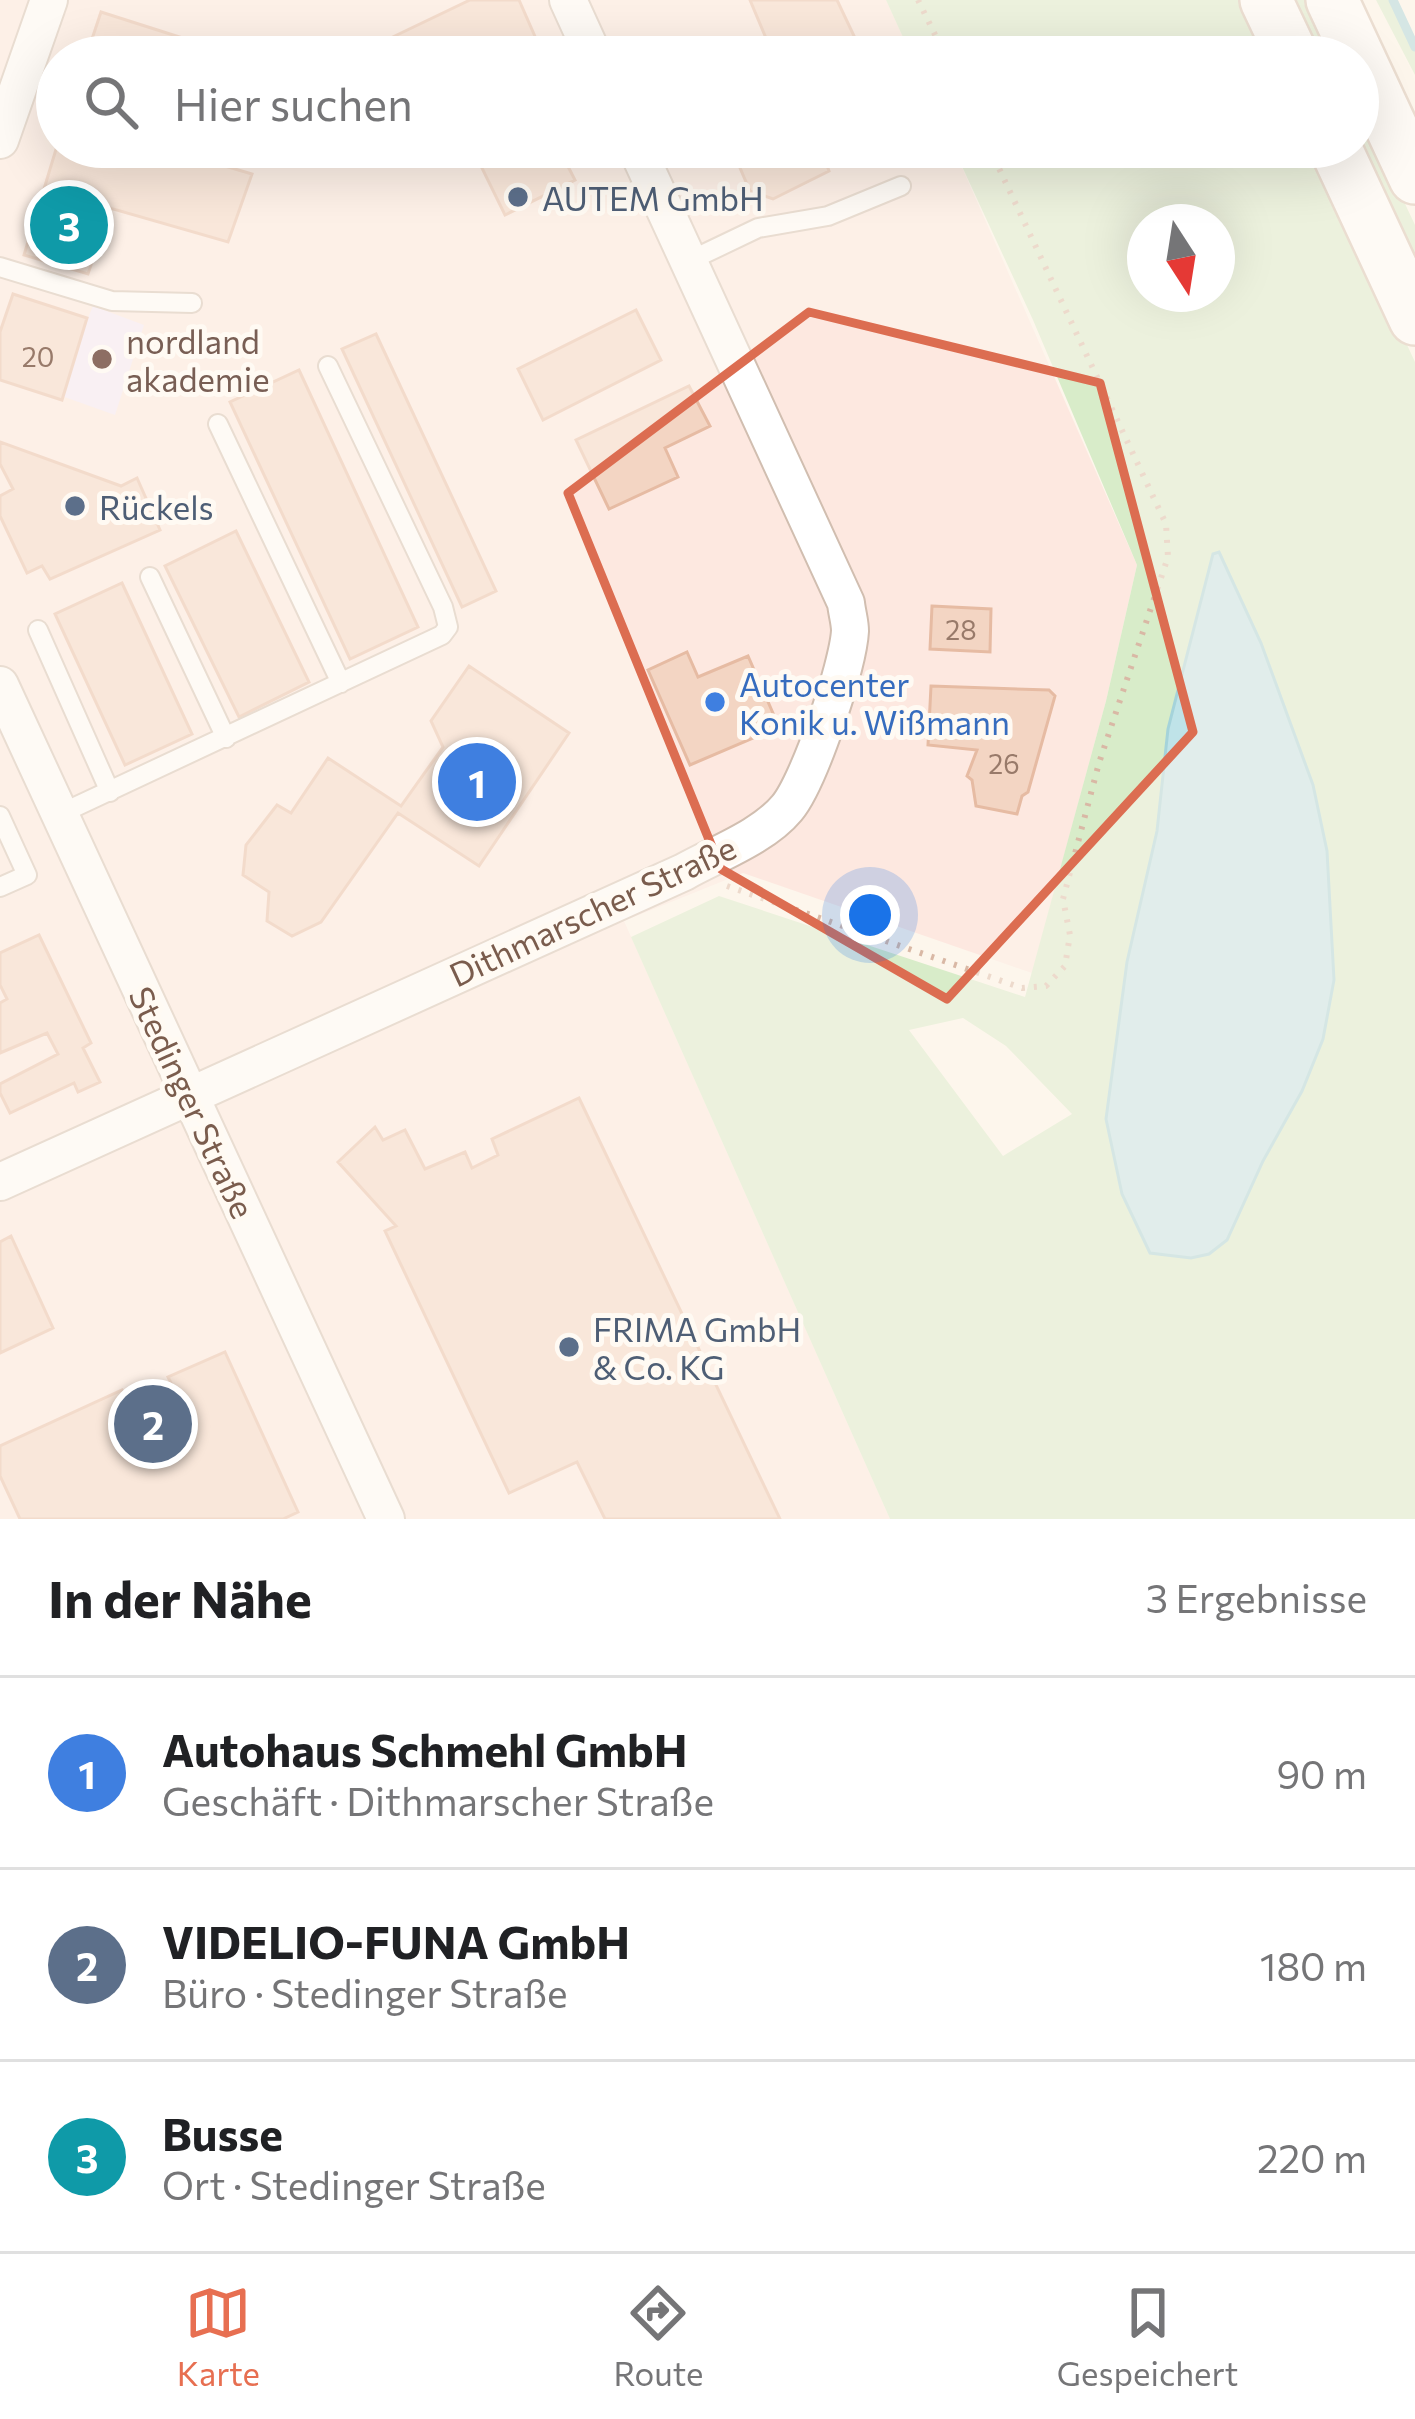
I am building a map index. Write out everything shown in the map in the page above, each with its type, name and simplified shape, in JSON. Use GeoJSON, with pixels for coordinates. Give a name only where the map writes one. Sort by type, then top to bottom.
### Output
{"type":"FeatureCollection","features":[{"type":"Feature","properties":{"kind":"main road"},"geometry":{"type":"LineString","coordinates":[[1266,0],[1283,36]]}},
{"type":"Feature","properties":{"kind":"main road"},"geometry":{"type":"LineString","coordinates":[[1332,0],[1349,36]]}},
{"type":"Feature","properties":{"kind":"main road"},"geometry":{"type":"LineString","coordinates":[[1379,101],[1415,178]]}},
{"type":"Feature","properties":{"kind":"main road"},"geometry":{"type":"LineString","coordinates":[[1345,168],[1415,319]]}},
{"type":"Feature","properties":{"kind":"street"},"geometry":{"type":"LineString","coordinates":[[36,36],[49,0]]}},
{"type":"Feature","properties":{"kind":"street"},"geometry":{"type":"LineString","coordinates":[[568,0],[584,36]]}},
{"type":"Feature","properties":{"kind":"street"},"geometry":{"type":"LineString","coordinates":[[0,140],[36,37]]}},
{"type":"Feature","properties":{"kind":"street","name":"Dithmarscher Straße"},"geometry":{"type":"LineString","coordinates":[[0,1182],[684,872],[771,824],[788,808],[803,784],[845,657],[850,629],[846,604],[646,168]]}},
{"type":"Feature","properties":{"kind":"street","name":"Stedinger Straße"},"geometry":{"type":"LineString","coordinates":[[2,696],[386,1519]]}},
{"type":"Feature","properties":{"kind":"lane"},"geometry":{"type":"LineString","coordinates":[[689,261],[758,228],[828,216],[901,185]]}},
{"type":"Feature","properties":{"kind":"lane"},"geometry":{"type":"LineString","coordinates":[[0,267],[112,301],[192,303]]}},
{"type":"Feature","properties":{"kind":"lane"},"geometry":{"type":"LineString","coordinates":[[60,814],[341,683],[448,627],[328,366]]}},
{"type":"Feature","properties":{"kind":"lane"},"geometry":{"type":"LineString","coordinates":[[218,424],[341,683]]}},
{"type":"Feature","properties":{"kind":"lane"},"geometry":{"type":"LineString","coordinates":[[150,577],[226,738]]}},
{"type":"Feature","properties":{"kind":"lane"},"geometry":{"type":"LineString","coordinates":[[38,630],[110,793]]}},
{"type":"Feature","properties":{"kind":"lane"},"geometry":{"type":"LineString","coordinates":[[0,816],[27,875],[0,887]]}},
{"type":"Feature","properties":{"kind":"path"},"geometry":{"type":"LineString","coordinates":[[918,0],[936,36]]}},
{"type":"Feature","properties":{"kind":"path"},"geometry":{"type":"LineString","coordinates":[[684,872],[1022,988],[1046,986],[1065,966],[1070,935],[1063,899],[1099,764],[1168,557],[1166,524],[999,168]]}},
{"type":"Feature","properties":{"kind":"highlighted area"},"geometry":{"type":"Polygon","coordinates":[[[809,312],[1100,383],[1193,732],[947,999],[721,869],[568,493],[809,312]]]}},
{"type":"Feature","properties":{"kind":"shaded area"},"geometry":{"type":"Polygon","coordinates":[[[0,0],[886,0],[902,36],[36,36],[36,168],[962,168],[1137,565],[1106,701],[1032,973],[743,873],[624,921],[890,1519],[0,1519],[0,0]]]}},
{"type":"Feature","properties":{"kind":"shaded area","name":"nordland akademie"},"geometry":{"type":"Polygon","coordinates":[[[93,306],[144,325],[115,415],[56,394],[93,306]]]}},
{"type":"Feature","properties":{"kind":"green space"},"geometry":{"type":"Polygon","coordinates":[[[886,0],[1247,0],[1263,36],[902,36],[886,0]]]}},
{"type":"Feature","properties":{"kind":"green space"},"geometry":{"type":"Polygon","coordinates":[[[1291,0],[1310,0],[1326,36],[1307,36],[1291,0]]]}},
{"type":"Feature","properties":{"kind":"green space"},"geometry":{"type":"Polygon","coordinates":[[[1376,0],[1391,0],[1415,50],[1415,75],[1376,0]]]}},
{"type":"Feature","properties":{"kind":"green space"},"geometry":{"type":"Polygon","coordinates":[[[1379,149],[1415,225],[1415,267],[1369,168],[1379,168],[1379,149]]]}},
{"type":"Feature","properties":{"kind":"green space"},"geometry":{"type":"Polygon","coordinates":[[[963,168],[1325,168],[1415,362],[1415,1519],[890,1519],[631,937],[719,896],[1025,997],[1106,701],[1137,565],[963,168]],[[1219,552],[1213,555],[1168,729],[1157,831],[1127,963],[1106,1119],[1150,1253],[1200,1254],[1227,1240],[1334,980],[1327,851],[1313,785],[1261,643],[1219,552]],[[963,1018],[909,1030],[1003,1156],[1072,1114],[1006,1046],[963,1018]]]}},
{"type":"Feature","properties":{"kind":"water"},"geometry":{"type":"Polygon","coordinates":[[[1219,552],[1261,643],[1313,785],[1327,851],[1334,980],[1323,1039],[1302,1091],[1227,1240],[1209,1254],[1191,1258],[1150,1253],[1122,1194],[1106,1119],[1127,962],[1157,831],[1168,729],[1213,554],[1219,552]]]}},
{"type":"Feature","properties":{"kind":"building"},"geometry":{"type":"Polygon","coordinates":[[[470,0],[519,0],[535,36],[395,36],[470,0]]]}},
{"type":"Feature","properties":{"kind":"building"},"geometry":{"type":"Polygon","coordinates":[[[750,0],[837,0],[854,36],[765,36],[750,0]]]}},
{"type":"Feature","properties":{"kind":"building"},"geometry":{"type":"Polygon","coordinates":[[[101,12],[176,36],[93,36],[101,12]]]}},
{"type":"Feature","properties":{"kind":"building"},"geometry":{"type":"Polygon","coordinates":[[[50,168],[232,168],[252,174],[228,242],[110,208],[88,274],[24,255],[50,168]]]}},
{"type":"Feature","properties":{"kind":"building","name":"AUTEM GmbH"},"geometry":{"type":"Polygon","coordinates":[[[482,168],[569,168],[575,180],[505,215],[482,168]]]}},
{"type":"Feature","properties":{"kind":"building"},"geometry":{"type":"Polygon","coordinates":[[[740,168],[829,171],[773,199],[750,191],[740,168]]]}},
{"type":"Feature","properties":{"kind":"building"},"geometry":{"type":"Polygon","coordinates":[[[13,294],[87,318],[62,400],[0,380],[0,332],[13,294]]]}},
{"type":"Feature","properties":{"kind":"building"},"geometry":{"type":"Polygon","coordinates":[[[636,310],[661,360],[543,420],[518,369],[636,310]]]}},
{"type":"Feature","properties":{"kind":"building"},"geometry":{"type":"Polygon","coordinates":[[[376,334],[496,591],[462,607],[342,349],[376,334]]]}},
{"type":"Feature","properties":{"kind":"building"},"geometry":{"type":"Polygon","coordinates":[[[299,370],[418,627],[350,659],[230,402],[299,370]]]}},
{"type":"Feature","properties":{"kind":"building"},"geometry":{"type":"Polygon","coordinates":[[[689,386],[710,426],[665,448],[678,477],[609,509],[576,440],[689,386]]]}},
{"type":"Feature","properties":{"kind":"building","name":"Rückels"},"geometry":{"type":"Polygon","coordinates":[[[0,442],[121,486],[137,478],[160,530],[50,579],[42,566],[27,573],[0,516],[0,496],[13,489],[0,464],[0,442]]]}},
{"type":"Feature","properties":{"kind":"building"},"geometry":{"type":"Polygon","coordinates":[[[236,531],[309,682],[239,717],[165,566],[236,531]]]}},
{"type":"Feature","properties":{"kind":"building"},"geometry":{"type":"Polygon","coordinates":[[[122,583],[192,734],[125,765],[55,614],[122,583]]]}},
{"type":"Feature","properties":{"kind":"building"},"geometry":{"type":"Polygon","coordinates":[[[932,606],[991,609],[990,652],[930,649],[932,606]]]}},
{"type":"Feature","properties":{"kind":"building","name":"Autocenter Konik u. Wißmann"},"geometry":{"type":"Polygon","coordinates":[[[687,652],[698,677],[748,656],[779,727],[690,765],[648,670],[687,652]]]}},
{"type":"Feature","properties":{"kind":"building"},"geometry":{"type":"Polygon","coordinates":[[[469,666],[569,733],[479,866],[398,813],[321,922],[292,936],[267,921],[269,892],[243,875],[246,845],[277,805],[291,813],[328,758],[401,806],[443,747],[431,721],[469,666]]]}},
{"type":"Feature","properties":{"kind":"building"},"geometry":{"type":"Polygon","coordinates":[[[931,686],[1049,690],[1055,696],[1028,792],[1017,814],[976,806],[972,780],[967,776],[977,750],[928,745],[931,686]]]}},
{"type":"Feature","properties":{"kind":"building"},"geometry":{"type":"Polygon","coordinates":[[[39,935],[91,1043],[83,1048],[100,1082],[78,1092],[74,1083],[10,1113],[0,1084],[58,1054],[47,1033],[0,1053],[0,1003],[7,999],[0,985],[0,953],[39,935]]]}},
{"type":"Feature","properties":{"kind":"building","name":"FRIMA GmbH & Co. KG"},"geometry":{"type":"Polygon","coordinates":[[[579,1098],[780,1519],[605,1519],[577,1462],[509,1493],[385,1231],[396,1226],[338,1162],[375,1127],[383,1140],[405,1130],[425,1169],[465,1152],[472,1168],[498,1155],[492,1139],[579,1098]]]}},
{"type":"Feature","properties":{"kind":"building"},"geometry":{"type":"Polygon","coordinates":[[[11,1236],[53,1328],[0,1353],[0,1242],[11,1236]]]}},
{"type":"Feature","properties":{"kind":"building"},"geometry":{"type":"Polygon","coordinates":[[[225,1352],[298,1512],[283,1519],[20,1519],[0,1476],[0,1446],[122,1390],[128,1402],[171,1383],[168,1377],[225,1352]]]}},
{"type":"Feature","properties":{"kind":"waterway"},"geometry":{"type":"LineString","coordinates":[[1393,0],[1415,47]]}},
{"type":"Feature","properties":{"kind":"place","name":"AUTEM GmbH"},"geometry":{"type":"Point","coordinates":[518,197]}},
{"type":"Feature","properties":{"kind":"place","name":"Busse"},"geometry":{"type":"Point","coordinates":[69,225]}},
{"type":"Feature","properties":{"kind":"place","name":"nordland akademie"},"geometry":{"type":"Point","coordinates":[102,359]}},
{"type":"Feature","properties":{"kind":"place","name":"Rückels"},"geometry":{"type":"Point","coordinates":[75,506]}},
{"type":"Feature","properties":{"kind":"place","name":"Autocenter Konik u. Wißmann"},"geometry":{"type":"Point","coordinates":[715,702]}},
{"type":"Feature","properties":{"kind":"place","name":"Autohaus Schmehl GmbH"},"geometry":{"type":"Point","coordinates":[477,782]}},
{"type":"Feature","properties":{"kind":"place","name":"FRIMA GmbH & Co. KG"},"geometry":{"type":"Point","coordinates":[569,1347]}},
{"type":"Feature","properties":{"kind":"place","name":"VIDELIO-FUNA GmbH"},"geometry":{"type":"Point","coordinates":[153,1424]}}]}
